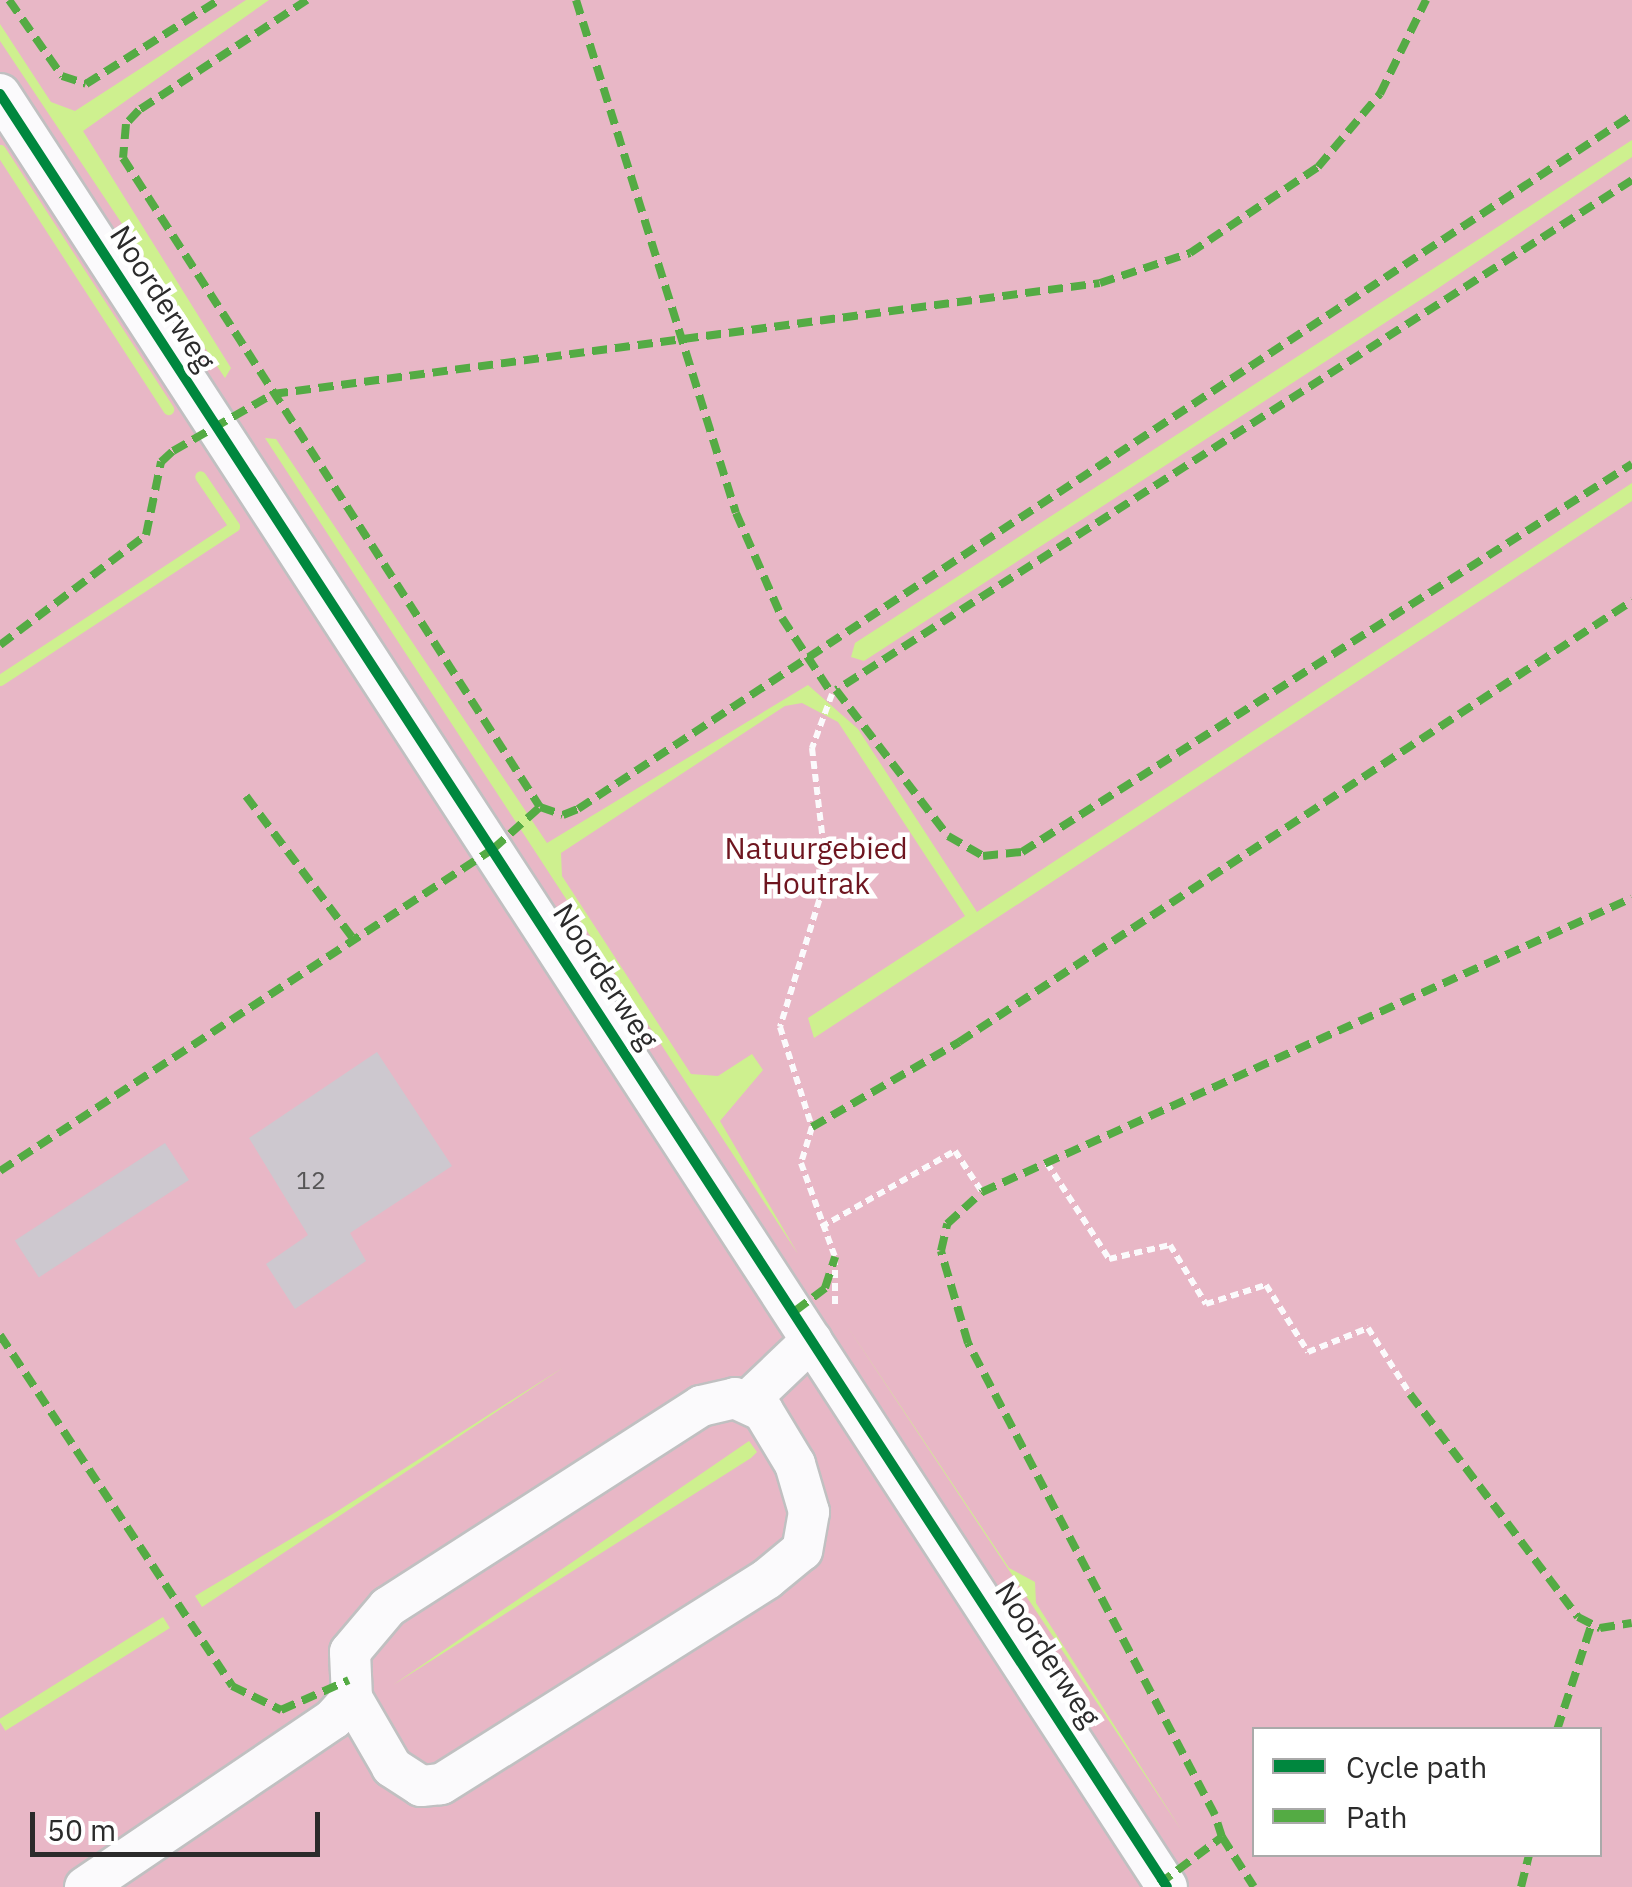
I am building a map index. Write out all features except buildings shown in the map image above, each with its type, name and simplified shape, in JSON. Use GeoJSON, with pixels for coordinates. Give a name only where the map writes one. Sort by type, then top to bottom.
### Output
{"type":"FeatureCollection","features":[{"type":"Feature","properties":{"kind":"street","name":"Noorderweg"},"geometry":{"type":"LineString","coordinates":[[0,94],[1167,1887]]}},
{"type":"Feature","properties":{"kind":"street"},"geometry":{"type":"LineString","coordinates":[[748,1401],[770,1422],[805,1489],[810,1534],[790,1562],[451,1781],[406,1779],[378,1753],[352,1698],[350,1652],[388,1608],[692,1411],[748,1401],[812,1340]]}},
{"type":"Feature","properties":{"kind":"street"},"geometry":{"type":"LineString","coordinates":[[84,1887],[318,1732],[352,1698]]}},
{"type":"Feature","properties":{"kind":"path"},"geometry":{"type":"LineString","coordinates":[[812,1340],[842,1287],[801,1163],[812,1127],[780,1028],[827,875],[815,731],[832,694]]}},
{"type":"Feature","properties":{"kind":"path"},"geometry":{"type":"LineString","coordinates":[[821,1227],[955,1151],[982,1192]]}},
{"type":"Feature","properties":{"kind":"path"},"geometry":{"type":"LineString","coordinates":[[1046,1163],[1109,1259],[1170,1245],[1206,1304],[1266,1285],[1308,1352],[1368,1328],[1410,1394]]}},
{"type":"Feature","properties":{"kind":"green space","name":"Natuurgebied Houtrak"},"geometry":{"type":"Polygon","coordinates":[[[0,0],[1632,0],[1632,1887],[0,1887],[0,0]]]}},
{"type":"Feature","properties":{"kind":"shaded area"},"geometry":{"type":"Polygon","coordinates":[[[246,0],[269,0],[83,131],[231,368],[225,378],[0,41],[0,24],[51,102],[75,111],[246,0]]]}},
{"type":"Feature","properties":{"kind":"shaded area"},"geometry":{"type":"Polygon","coordinates":[[[1632,140],[1632,157],[1434,291],[864,661],[851,657],[855,643],[1632,140]]]}},
{"type":"Feature","properties":{"kind":"shaded area"},"geometry":{"type":"Polygon","coordinates":[[[265,438],[276,439],[547,843],[808,685],[858,729],[977,912],[1632,483],[1632,501],[814,1038],[808,1018],[965,916],[838,722],[802,703],[785,706],[561,853],[562,876],[691,1074],[718,1076],[752,1054],[763,1070],[720,1121],[798,1254],[265,438]]]}},
{"type":"Feature","properties":{"kind":"shaded area"},"geometry":{"type":"Polygon","coordinates":[[[847,1326],[1009,1568],[1035,1582],[1036,1603],[1182,1831],[847,1326]]]}},
{"type":"Feature","properties":{"kind":"shaded area"},"geometry":{"type":"Polygon","coordinates":[[[564,1367],[202,1607],[195,1596],[564,1367]]]}},
{"type":"Feature","properties":{"kind":"shaded area"},"geometry":{"type":"Polygon","coordinates":[[[749,1441],[757,1452],[751,1458],[393,1685],[749,1441]]]}},
{"type":"Feature","properties":{"kind":"shaded area"},"geometry":{"type":"Polygon","coordinates":[[[163,1617],[170,1628],[5,1731],[0,1719],[163,1617]]]}},
{"type":"Feature","properties":{"kind":"waterway"},"geometry":{"type":"LineString","coordinates":[[0,150],[168,409]]}},
{"type":"Feature","properties":{"kind":"waterway"},"geometry":{"type":"LineString","coordinates":[[0,680],[234,526],[200,476]]}},
{"type":"Feature","properties":{"kind":"marked path"},"geometry":{"type":"LineString","coordinates":[[9,0],[62,76],[86,84],[219,0]]}},
{"type":"Feature","properties":{"kind":"marked path"},"geometry":{"type":"LineString","coordinates":[[307,0],[139,110],[126,124],[123,158],[540,807]]}},
{"type":"Feature","properties":{"kind":"marked path"},"geometry":{"type":"LineString","coordinates":[[576,0],[736,513],[782,618],[832,694]]}},
{"type":"Feature","properties":{"kind":"marked path"},"geometry":{"type":"LineString","coordinates":[[0,645],[146,535],[161,462],[173,451],[273,394],[1100,283],[1190,253],[1318,167],[1380,94],[1426,0]]}},
{"type":"Feature","properties":{"kind":"marked path"},"geometry":{"type":"LineString","coordinates":[[0,1171],[493,849],[540,807],[563,815],[578,809],[1632,115]]}},
{"type":"Feature","properties":{"kind":"marked path"},"geometry":{"type":"LineString","coordinates":[[1632,180],[836,690],[948,836],[983,856],[1022,852],[1632,464]]}},
{"type":"Feature","properties":{"kind":"marked path"},"geometry":{"type":"LineString","coordinates":[[812,1127],[959,1042],[1632,601]]}},
{"type":"Feature","properties":{"kind":"marked path"},"geometry":{"type":"LineString","coordinates":[[246,796],[354,940]]}},
{"type":"Feature","properties":{"kind":"marked path"},"geometry":{"type":"LineString","coordinates":[[1159,1884],[1222,1837],[1215,1815],[968,1343],[941,1251],[947,1224],[982,1192],[1632,898]]}},
{"type":"Feature","properties":{"kind":"marked path"},"geometry":{"type":"LineString","coordinates":[[795,1311],[825,1288],[835,1257]]}},
{"type":"Feature","properties":{"kind":"marked path"},"geometry":{"type":"LineString","coordinates":[[0,1335],[232,1686],[281,1710],[349,1680]]}},
{"type":"Feature","properties":{"kind":"marked path"},"geometry":{"type":"LineString","coordinates":[[1410,1394],[1578,1617],[1600,1628],[1632,1623]]}},
{"type":"Feature","properties":{"kind":"marked path"},"geometry":{"type":"LineString","coordinates":[[1558,1727],[1592,1623]]}},
{"type":"Feature","properties":{"kind":"marked path"},"geometry":{"type":"LineString","coordinates":[[1222,1837],[1254,1887]]}},
{"type":"Feature","properties":{"kind":"marked path"},"geometry":{"type":"LineString","coordinates":[[1521,1887],[1528,1857]]}},
{"type":"Feature","properties":{"kind":"cycle path"},"geometry":{"type":"LineString","coordinates":[[0,94],[1167,1887]]}}]}
